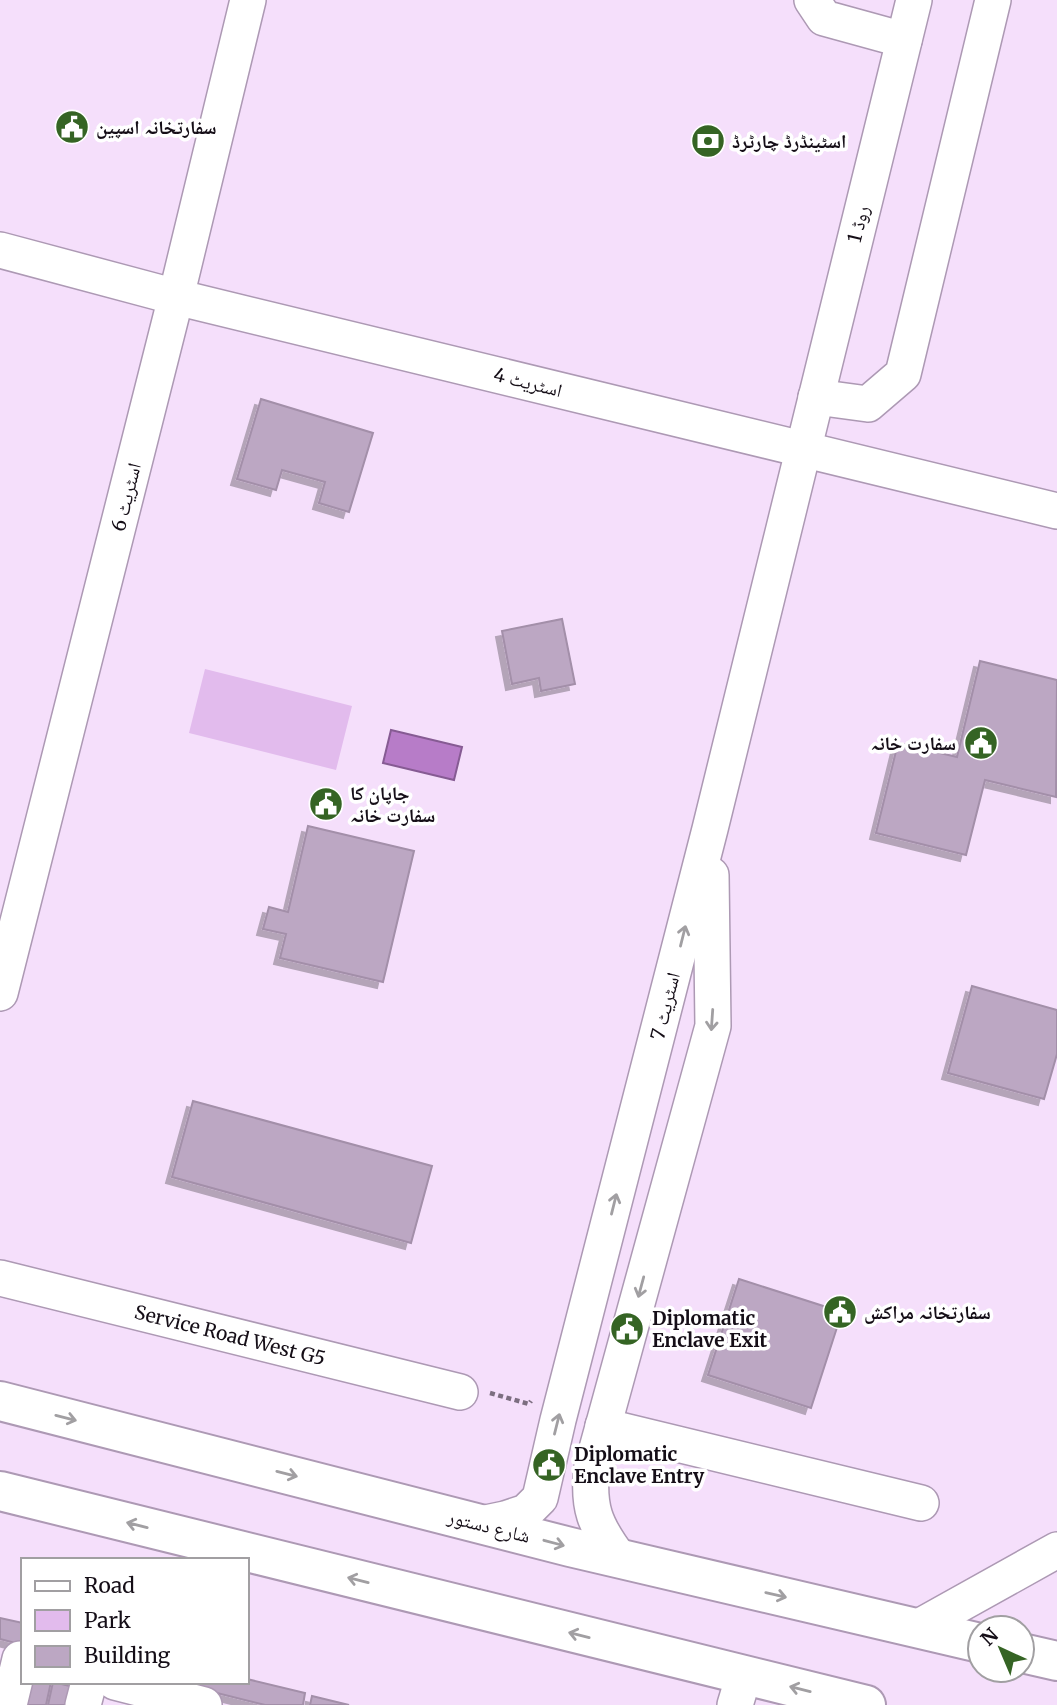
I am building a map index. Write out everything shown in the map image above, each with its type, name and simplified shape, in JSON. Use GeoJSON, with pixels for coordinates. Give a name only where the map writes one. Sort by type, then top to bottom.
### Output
{"type":"FeatureCollection","features":[{"type":"Feature","properties":{"kind":"main road","name":"شارع دستور"},"geometry":{"type":"LineString","coordinates":[[0,1401],[481,1524],[966,1640]]}},
{"type":"Feature","properties":{"kind":"main road"},"geometry":{"type":"LineString","coordinates":[[0,1491],[739,1690],[866,1705]]}},
{"type":"Feature","properties":{"kind":"main road"},"geometry":{"type":"LineString","coordinates":[[1036,1656],[1057,1661]]}},
{"type":"Feature","properties":{"kind":"street","name":"اسٹریٹ 6"},"geometry":{"type":"LineString","coordinates":[[0,993],[176,297],[248,0]]}},
{"type":"Feature","properties":{"kind":"street"},"geometry":{"type":"LineString","coordinates":[[812,0],[824,18],[904,40]]}},
{"type":"Feature","properties":{"kind":"street","name":"روڈ 1"},"geometry":{"type":"LineString","coordinates":[[803,449],[914,0]]}},
{"type":"Feature","properties":{"kind":"street"},"geometry":{"type":"LineString","coordinates":[[816,397],[868,404],[903,374],[993,0]]}},
{"type":"Feature","properties":{"kind":"street","name":"اسٹریٹ 4"},"geometry":{"type":"LineString","coordinates":[[0,250],[176,297],[1057,511]]}},
{"type":"Feature","properties":{"kind":"street","name":"اسٹریٹ 7"},"geometry":{"type":"LineString","coordinates":[[481,1524],[526,1512],[540,1498],[710,830],[803,449]]}},
{"type":"Feature","properties":{"kind":"street"},"geometry":{"type":"LineString","coordinates":[[619,1558],[595,1521],[589,1489],[592,1467],[713,1026],[710,830]]}},
{"type":"Feature","properties":{"kind":"street","name":"Service Road West G5"},"geometry":{"type":"LineString","coordinates":[[0,1278],[471,1391]]}},
{"type":"Feature","properties":{"kind":"street"},"geometry":{"type":"LineString","coordinates":[[603,1426],[921,1503]]}},
{"type":"Feature","properties":{"kind":"street"},"geometry":{"type":"LineString","coordinates":[[917,1628],[1057,1550]]}},
{"type":"Feature","properties":{"kind":"street"},"geometry":{"type":"LineString","coordinates":[[9,1705],[14,1658]]}},
{"type":"Feature","properties":{"kind":"street"},"geometry":{"type":"LineString","coordinates":[[83,1705],[88,1684]]}},
{"type":"Feature","properties":{"kind":"street"},"geometry":{"type":"LineString","coordinates":[[120,1684],[160,1699],[204,1705]]}},
{"type":"Feature","properties":{"kind":"path"},"geometry":{"type":"LineString","coordinates":[[471,1391],[529,1404],[545,1382],[566,1393]]}},
{"type":"Feature","properties":{"kind":"green space"},"geometry":{"type":"Polygon","coordinates":[[[205,669],[352,706],[336,770],[189,733],[205,669]]]}},
{"type":"Feature","properties":{"kind":"shaded area"},"geometry":{"type":"Polygon","coordinates":[[[391,730],[462,747],[454,780],[383,763],[391,730]]]}},
{"type":"Feature","properties":{"kind":"building"},"geometry":{"type":"Polygon","coordinates":[[[261,399],[373,433],[349,512],[319,503],[325,482],[282,470],[276,490],[237,479],[261,399]]]}},
{"type":"Feature","properties":{"kind":"building"},"geometry":{"type":"Polygon","coordinates":[[[562,619],[575,684],[541,691],[539,678],[512,684],[502,631],[562,619]]]}},
{"type":"Feature","properties":{"kind":"building"},"geometry":{"type":"Polygon","coordinates":[[[980,661],[1057,680],[1056,797],[985,780],[966,855],[876,833],[898,743],[957,757],[980,661]]]}},
{"type":"Feature","properties":{"kind":"building"},"geometry":{"type":"Polygon","coordinates":[[[308,826],[414,851],[383,982],[280,958],[286,934],[263,929],[269,907],[288,912],[308,826]]]}},
{"type":"Feature","properties":{"kind":"building"},"geometry":{"type":"Polygon","coordinates":[[[972,986],[1057,1010],[1057,1054],[1044,1099],[948,1073],[972,986]]]}},
{"type":"Feature","properties":{"kind":"building"},"geometry":{"type":"Polygon","coordinates":[[[193,1101],[432,1166],[411,1243],[172,1177],[193,1101]]]}},
{"type":"Feature","properties":{"kind":"building"},"geometry":{"type":"Polygon","coordinates":[[[739,1279],[842,1312],[811,1408],[708,1375],[739,1279]]]}},
{"type":"Feature","properties":{"kind":"building"},"geometry":{"type":"Polygon","coordinates":[[[0,1618],[21,1623],[21,1644],[0,1639],[0,1618]]]}},
{"type":"Feature","properties":{"kind":"building"},"geometry":{"type":"Polygon","coordinates":[[[248,1679],[305,1693],[303,1705],[265,1705],[181,1684],[248,1684],[248,1679]]]}},
{"type":"Feature","properties":{"kind":"building"},"geometry":{"type":"Polygon","coordinates":[[[30,1684],[51,1684],[46,1705],[25,1705],[30,1684]]]}},
{"type":"Feature","properties":{"kind":"building"},"geometry":{"type":"Polygon","coordinates":[[[53,1684],[74,1687],[69,1705],[48,1705],[53,1684]]]}},
{"type":"Feature","properties":{"kind":"building"},"geometry":{"type":"Polygon","coordinates":[[[312,1696],[349,1705],[310,1705],[312,1696]]]}},
{"type":"Feature","properties":{"kind":"place","name":"سفارتخانہ اسپین"},"geometry":{"type":"Point","coordinates":[72,127]}},
{"type":"Feature","properties":{"kind":"place","name":"اسٹینڈرڈ چارٹرڈ"},"geometry":{"type":"Point","coordinates":[708,141]}},
{"type":"Feature","properties":{"kind":"place","name":"سفارت خانہ"},"geometry":{"type":"Point","coordinates":[981,743]}},
{"type":"Feature","properties":{"kind":"place","name":"جاپان کا سفارت خانہ"},"geometry":{"type":"Point","coordinates":[326,804]}},
{"type":"Feature","properties":{"kind":"place","name":"سفارتخانہ مراکش"},"geometry":{"type":"Point","coordinates":[840,1312]}},
{"type":"Feature","properties":{"kind":"place","name":"Diplomatic Enclave Exit"},"geometry":{"type":"Point","coordinates":[627,1329]}},
{"type":"Feature","properties":{"kind":"place","name":"Diplomatic Enclave Entry"},"geometry":{"type":"Point","coordinates":[549,1465]}}]}
